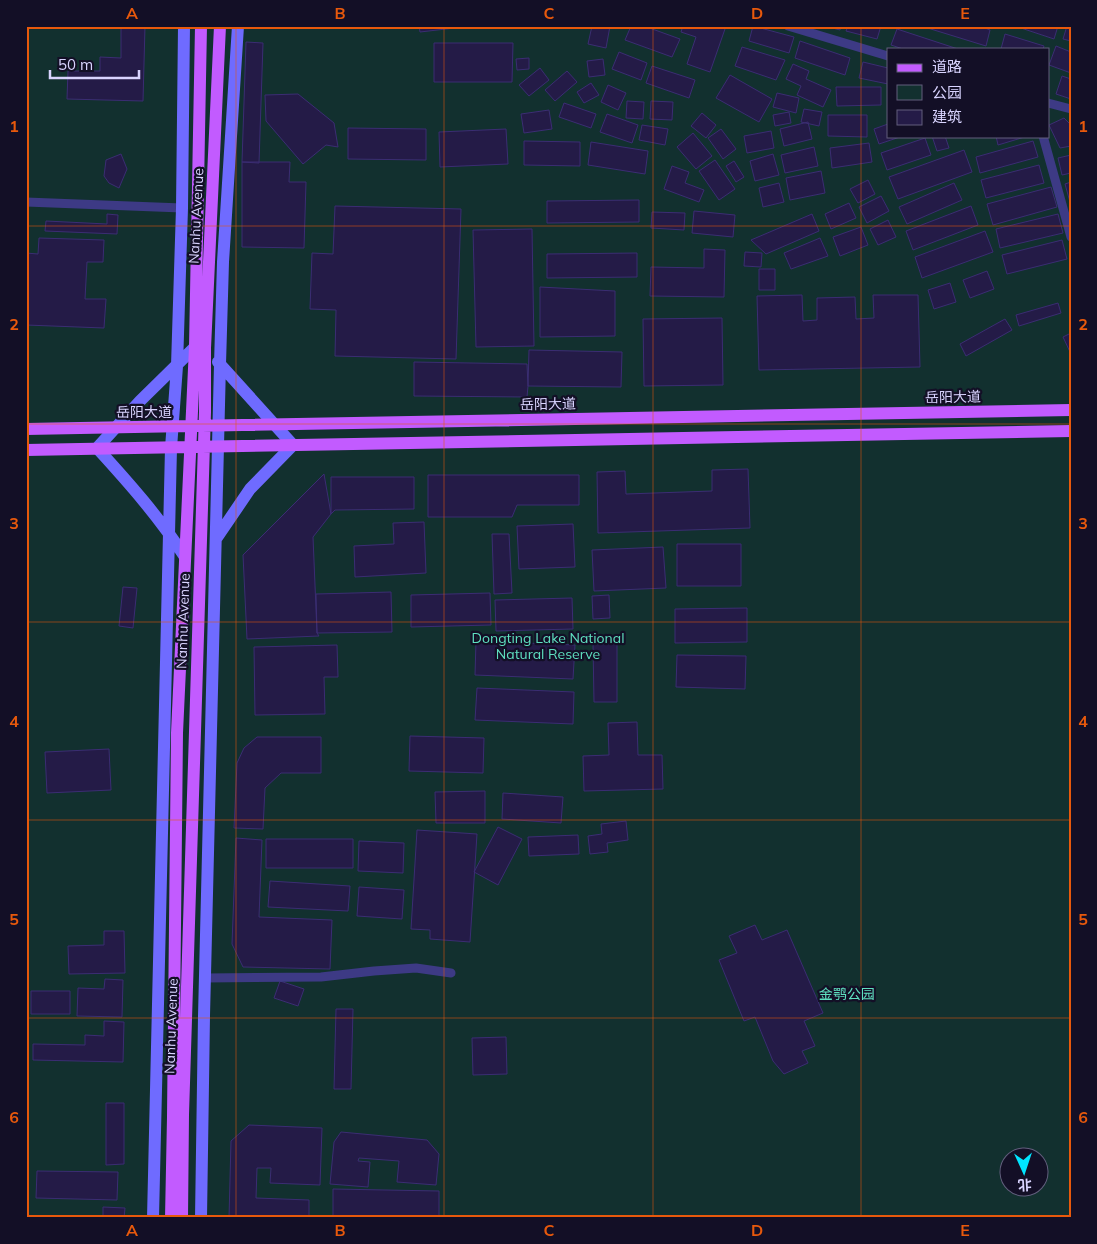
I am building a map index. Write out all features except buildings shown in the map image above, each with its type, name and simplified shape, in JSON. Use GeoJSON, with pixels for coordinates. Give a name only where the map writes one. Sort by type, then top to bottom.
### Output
{"type":"FeatureCollection","features":[{"type":"Feature","properties":{"kind":"main road"},"geometry":{"type":"LineString","coordinates":[[153,1218],[170,448],[177,366],[182,208],[184,26]]}},
{"type":"Feature","properties":{"kind":"main road","name":"Nanhu Avenue"},"geometry":{"type":"LineString","coordinates":[[182,1218],[184,1095],[204,448],[200,348],[201,26]]}},
{"type":"Feature","properties":{"kind":"main road","name":"Nanhu Avenue"},"geometry":{"type":"LineString","coordinates":[[171,1218],[177,733],[191,426],[200,348],[220,26]]}},
{"type":"Feature","properties":{"kind":"main road"},"geometry":{"type":"LineString","coordinates":[[201,1218],[217,447],[223,262],[238,26]]}},
{"type":"Feature","properties":{"kind":"main road"},"geometry":{"type":"LineString","coordinates":[[97,448],[140,401],[177,366],[200,348],[220,364],[294,445]]}},
{"type":"Feature","properties":{"kind":"main road","name":"岳阳大道"},"geometry":{"type":"LineString","coordinates":[[26,429],[1071,410]]}},
{"type":"Feature","properties":{"kind":"main road"},"geometry":{"type":"LineString","coordinates":[[26,450],[1071,432]]}},
{"type":"Feature","properties":{"kind":"main road"},"geometry":{"type":"LineString","coordinates":[[200,562],[250,489],[294,445]]}},
{"type":"Feature","properties":{"kind":"main road"},"geometry":{"type":"LineString","coordinates":[[97,448],[137,491],[169,532],[185,557]]}},
{"type":"Feature","properties":{"kind":"street"},"geometry":{"type":"LineString","coordinates":[[788,26],[887,56]]}},
{"type":"Feature","properties":{"kind":"street"},"geometry":{"type":"LineString","coordinates":[[1050,104],[1071,110]]}},
{"type":"Feature","properties":{"kind":"street"},"geometry":{"type":"LineString","coordinates":[[1044,138],[1071,237]]}},
{"type":"Feature","properties":{"kind":"street"},"geometry":{"type":"LineString","coordinates":[[26,202],[182,208]]}},
{"type":"Feature","properties":{"kind":"street"},"geometry":{"type":"LineString","coordinates":[[205,978],[320,977],[416,968],[451,973]]}},
{"type":"Feature","properties":{"kind":"green space","name":"Dongting Lake National Natural Reserve"},"geometry":{"type":"Polygon","coordinates":[[[26,26],[1071,26],[1071,1218],[26,1218],[26,26]]]}},
{"type":"Feature","properties":{"kind":"park label","name":"金鹗公园"},"geometry":{"type":"Point","coordinates":[847,994]}}]}
